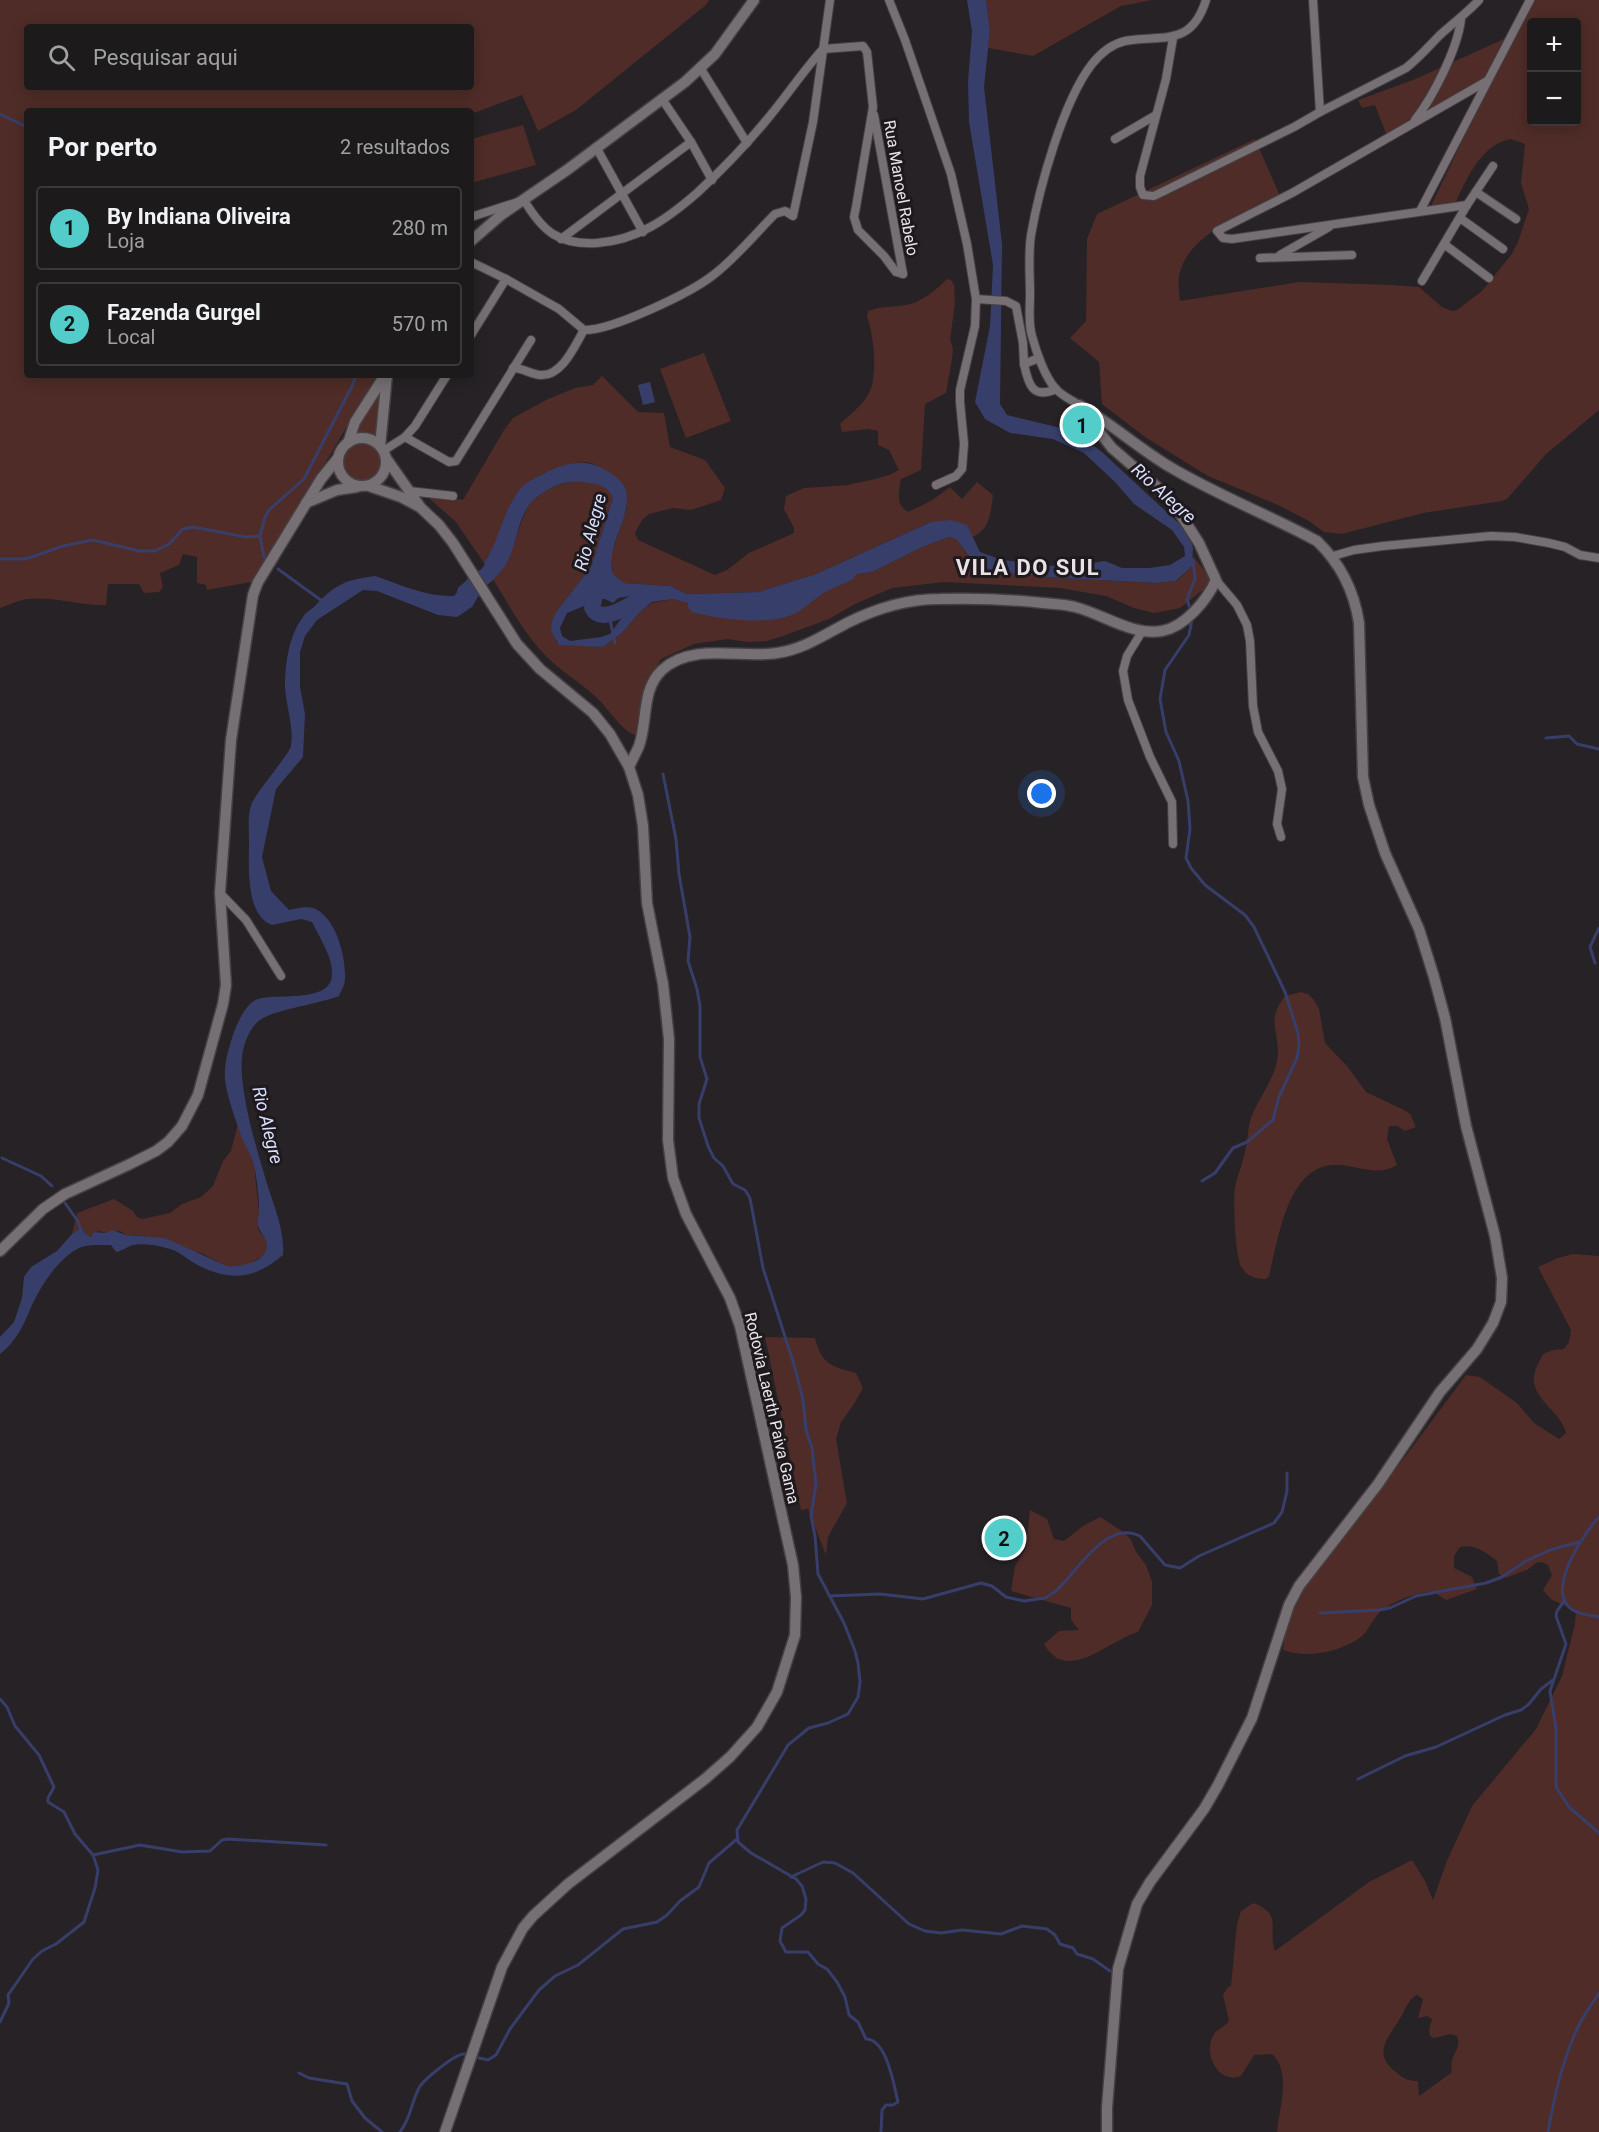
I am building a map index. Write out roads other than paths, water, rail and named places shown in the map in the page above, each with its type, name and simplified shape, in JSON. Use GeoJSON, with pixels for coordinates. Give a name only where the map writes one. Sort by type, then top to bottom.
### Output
{"type":"FeatureCollection","features":[{"type":"Feature","properties":{"kind":"street"},"geometry":{"type":"LineString","coordinates":[[474,238],[501,215],[701,69],[715,54],[754,0]]}},
{"type":"Feature","properties":{"kind":"street"},"geometry":{"type":"LineString","coordinates":[[474,263],[559,309],[584,330],[601,328],[624,320],[711,277],[776,214],[785,211],[793,216],[813,122],[830,0]]}},
{"type":"Feature","properties":{"kind":"street"},"geometry":{"type":"LineString","coordinates":[[889,0],[953,181],[976,299],[975,326],[960,390],[964,444],[962,469],[956,477],[936,485]]}},
{"type":"Feature","properties":{"kind":"street"},"geometry":{"type":"LineString","coordinates":[[1107,2132],[1118,1969],[1137,1904],[1150,1882],[1204,1809],[1218,1785],[1252,1718],[1288,1605],[1299,1586],[1378,1484],[1440,1392],[1477,1349],[1493,1323],[1501,1302],[1502,1278],[1495,1236],[1466,1126],[1445,1018],[1419,929],[1385,853],[1369,805],[1363,777],[1359,623],[1356,606],[1344,574],[1333,556],[1317,541],[1170,467],[1056,389],[1039,358],[1031,333],[1031,237],[1042,182],[1070,104],[1083,76],[1094,61],[1113,46],[1125,41],[1173,38],[1187,30],[1199,18],[1206,0]]}},
{"type":"Feature","properties":{"kind":"street"},"geometry":{"type":"LineString","coordinates":[[1313,0],[1320,112]]}},
{"type":"Feature","properties":{"kind":"street"},"geometry":{"type":"LineString","coordinates":[[1173,38],[1166,79],[1140,176],[1143,195],[1148,197],[1284,132],[1406,68],[1479,0]]}},
{"type":"Feature","properties":{"kind":"street"},"geometry":{"type":"LineString","coordinates":[[1420,211],[1530,0]]}},
{"type":"Feature","properties":{"kind":"street"},"geometry":{"type":"LineString","coordinates":[[1410,125],[1425,107],[1439,79],[1460,33],[1461,19]]}},
{"type":"Feature","properties":{"kind":"street"},"geometry":{"type":"LineString","coordinates":[[524,200],[545,229],[572,243],[608,242],[643,232],[675,212],[712,180],[747,144],[824,49],[858,46],[866,49],[873,107]]}},
{"type":"Feature","properties":{"kind":"street"},"geometry":{"type":"LineString","coordinates":[[701,69],[747,144]]}},
{"type":"Feature","properties":{"kind":"street"},"geometry":{"type":"LineString","coordinates":[[1467,205],[1232,239],[1222,238],[1217,231],[1292,193],[1487,81]]}},
{"type":"Feature","properties":{"kind":"street"},"geometry":{"type":"LineString","coordinates":[[662,99],[691,142],[712,180]]}},
{"type":"Feature","properties":{"kind":"street","name":"Rua Manoel Rabelo"},"geometry":{"type":"LineString","coordinates":[[873,107],[903,274],[896,272],[884,256],[864,238],[855,223],[873,107]]}},
{"type":"Feature","properties":{"kind":"street"},"geometry":{"type":"LineString","coordinates":[[1115,139],[1156,115]]}},
{"type":"Feature","properties":{"kind":"street"},"geometry":{"type":"LineString","coordinates":[[561,239],[691,142]]}},
{"type":"Feature","properties":{"kind":"street"},"geometry":{"type":"LineString","coordinates":[[596,147],[643,232]]}},
{"type":"Feature","properties":{"kind":"street"},"geometry":{"type":"LineString","coordinates":[[1422,281],[1493,166]]}},
{"type":"Feature","properties":{"kind":"street"},"geometry":{"type":"LineString","coordinates":[[1476,192],[1516,219]]}},
{"type":"Feature","properties":{"kind":"street"},"geometry":{"type":"LineString","coordinates":[[474,216],[524,200]]}},
{"type":"Feature","properties":{"kind":"street"},"geometry":{"type":"LineString","coordinates":[[1460,218],[1503,249]]}},
{"type":"Feature","properties":{"kind":"street"},"geometry":{"type":"LineString","coordinates":[[1278,256],[1333,225]]}},
{"type":"Feature","properties":{"kind":"street"},"geometry":{"type":"LineString","coordinates":[[1444,244],[1489,278]]}},
{"type":"Feature","properties":{"kind":"street"},"geometry":{"type":"LineString","coordinates":[[1260,258],[1352,255]]}},
{"type":"Feature","properties":{"kind":"street"},"geometry":{"type":"LineString","coordinates":[[474,330],[506,279]]}},
{"type":"Feature","properties":{"kind":"street"},"geometry":{"type":"LineString","coordinates":[[976,299],[1013,303],[1018,311],[1028,382],[1033,390],[1040,392],[1056,389]]}},
{"type":"Feature","properties":{"kind":"street"},"geometry":{"type":"LineString","coordinates":[[513,368],[523,368],[538,375],[551,372],[569,357],[584,330]]}},
{"type":"Feature","properties":{"kind":"street"},"geometry":{"type":"LineString","coordinates":[[405,437],[452,462],[456,461],[531,340]]}},
{"type":"Feature","properties":{"kind":"street"},"geometry":{"type":"LineString","coordinates":[[1024,364],[1039,358]]}},
{"type":"Feature","properties":{"kind":"street"},"geometry":{"type":"LineString","coordinates":[[348,443],[355,422],[384,378]]}},
{"type":"Feature","properties":{"kind":"street"},"geometry":{"type":"LineString","coordinates":[[306,503],[337,490],[363,486],[384,473],[386,378]]}},
{"type":"Feature","properties":{"kind":"street"},"geometry":{"type":"LineString","coordinates":[[383,452],[405,437],[415,426],[445,378]]}},
{"type":"Feature","properties":{"kind":"street"},"geometry":{"type":"LineString","coordinates":[[1079,405],[1112,448],[1164,493],[1179,512],[1198,543],[1216,580],[1237,605],[1247,625],[1257,732],[1278,771],[1282,789],[1277,824],[1281,837]]}},
{"type":"Feature","properties":{"kind":"street"},"geometry":{"type":"LineString","coordinates":[[0,1251],[43,1209],[65,1194],[156,1151],[168,1142],[182,1126],[198,1095],[226,985],[220,893],[231,741],[253,595],[258,582],[306,503],[338,458],[343,447],[362,438],[370,440],[383,452]]}},
{"type":"Feature","properties":{"kind":"street","name":"Rodovia Laerth Paiva Gama"},"geometry":{"type":"LineString","coordinates":[[383,452],[421,508],[439,525],[466,563],[517,644],[540,669],[593,713],[610,734],[629,767],[638,795],[643,826],[647,903],[663,984],[669,1039],[668,1140],[673,1178],[686,1214],[730,1298],[740,1326],[793,1565],[796,1597],[795,1635],[777,1692],[757,1727],[742,1745],[698,1785],[568,1884],[522,1928],[502,1967],[445,2132]]}},
{"type":"Feature","properties":{"kind":"street"},"geometry":{"type":"LineString","coordinates":[[338,458],[338,466],[345,479],[363,486]]}},
{"type":"Feature","properties":{"kind":"street","name":"Rodovia Laerth Paiva Gama"},"geometry":{"type":"LineString","coordinates":[[363,486],[401,497],[421,508]]}},
{"type":"Feature","properties":{"kind":"street"},"geometry":{"type":"LineString","coordinates":[[409,491],[453,496]]}},
{"type":"Feature","properties":{"kind":"street"},"geometry":{"type":"LineString","coordinates":[[1333,556],[1383,546],[1491,536],[1515,537],[1549,543],[1565,547],[1580,555],[1599,558]]}},
{"type":"Feature","properties":{"kind":"street"},"geometry":{"type":"LineString","coordinates":[[629,767],[639,745],[649,689],[664,668],[677,660],[698,654],[762,656],[789,651],[822,639],[846,624],[887,606],[914,600],[979,598],[1074,607],[1143,630],[1163,631],[1197,609],[1212,590],[1216,580]]}},
{"type":"Feature","properties":{"kind":"street"},"geometry":{"type":"LineString","coordinates":[[1143,630],[1126,656],[1124,671],[1128,700],[1150,757],[1172,802],[1173,844]]}},
{"type":"Feature","properties":{"kind":"street"},"geometry":{"type":"LineString","coordinates":[[220,893],[246,921],[280,976]]}},
{"type":"Feature","properties":{"kind":"water"},"geometry":{"type":"Polygon","coordinates":[[[967,0],[986,0],[990,30],[984,87],[1002,244],[1000,404],[1007,415],[1065,429],[1082,437],[1102,452],[1188,532],[1193,548],[1192,566],[1176,581],[1157,583],[1059,578],[985,571],[973,561],[956,539],[949,537],[920,548],[872,572],[845,576],[818,585],[794,603],[713,610],[673,599],[652,602],[623,632],[603,647],[559,645],[551,631],[552,622],[556,612],[591,567],[613,498],[607,490],[597,484],[578,482],[551,488],[530,504],[524,513],[511,555],[504,568],[493,579],[484,563],[516,494],[523,486],[551,470],[573,463],[599,467],[618,478],[626,490],[625,512],[612,552],[613,574],[624,583],[670,586],[687,594],[758,592],[816,574],[931,522],[951,520],[967,525],[980,552],[1002,560],[1063,567],[1105,561],[1122,568],[1149,568],[1170,565],[1185,556],[1184,547],[1172,530],[1134,504],[1115,482],[1084,453],[1053,439],[1010,433],[985,419],[975,402],[990,326],[993,265],[969,122],[968,82],[972,31],[967,0]],[[630,596],[618,598],[613,603],[601,599],[567,613],[560,628],[562,636],[570,641],[610,634],[634,601],[630,596]]]}},
{"type":"Feature","properties":{"kind":"water"},"geometry":{"type":"Polygon","coordinates":[[[650,382],[655,402],[643,405],[638,385],[650,382]]]}},
{"type":"Feature","properties":{"kind":"water"},"geometry":{"type":"Polygon","coordinates":[[[375,576],[404,587],[444,596],[454,596],[469,577],[479,595],[472,607],[457,617],[438,615],[377,591],[363,590],[317,620],[305,636],[300,652],[300,687],[305,714],[303,757],[276,789],[262,857],[271,891],[289,910],[313,908],[328,919],[338,938],[344,960],[345,979],[339,996],[266,1016],[256,1023],[245,1042],[242,1070],[248,1114],[282,1233],[283,1255],[262,1269],[240,1276],[206,1269],[177,1252],[158,1246],[137,1244],[116,1252],[111,1245],[79,1248],[51,1273],[19,1332],[0,1354],[0,1337],[14,1322],[22,1298],[24,1277],[31,1267],[57,1251],[79,1229],[91,1237],[94,1232],[106,1233],[112,1230],[126,1235],[165,1238],[227,1266],[254,1262],[264,1254],[267,1248],[258,1225],[259,1200],[254,1166],[238,1127],[226,1087],[225,1068],[228,1052],[240,1019],[254,1001],[267,997],[314,993],[324,989],[330,983],[332,973],[328,953],[312,922],[301,919],[272,925],[263,920],[257,911],[249,876],[250,810],[256,795],[291,746],[285,678],[289,650],[298,624],[306,613],[336,587],[353,580],[375,576]]]}},
{"type":"Feature","properties":{"kind":"waterway"},"geometry":{"type":"LineString","coordinates":[[0,114],[24,126]]}},
{"type":"Feature","properties":{"kind":"waterway"},"geometry":{"type":"LineString","coordinates":[[264,557],[260,536],[265,517],[269,510],[304,479],[355,378]]}},
{"type":"Feature","properties":{"kind":"waterway"},"geometry":{"type":"LineString","coordinates":[[0,559],[26,559],[63,546],[93,540],[139,551],[155,551],[169,544],[183,529],[193,527],[246,537],[260,536]]}},
{"type":"Feature","properties":{"kind":"waterway","name":"Rio Alegre"},"geometry":{"type":"LineString","coordinates":[[465,592],[488,574],[500,555]]}},
{"type":"Feature","properties":{"kind":"waterway"},"geometry":{"type":"LineString","coordinates":[[1189,606],[1187,599],[1195,579],[1193,560]]}},
{"type":"Feature","properties":{"kind":"waterway"},"geometry":{"type":"LineString","coordinates":[[278,569],[322,601]]}},
{"type":"Feature","properties":{"kind":"waterway","name":"Rio Alegre"},"geometry":{"type":"LineString","coordinates":[[696,605],[758,613],[782,610],[792,606],[823,584],[848,573]]}},
{"type":"Feature","properties":{"kind":"waterway","name":"Rio Alegre"},"geometry":{"type":"LineString","coordinates":[[598,583],[592,608],[604,615],[612,614],[651,593]]}},
{"type":"Feature","properties":{"kind":"waterway"},"geometry":{"type":"LineString","coordinates":[[609,615],[615,643]]}},
{"type":"Feature","properties":{"kind":"waterway"},"geometry":{"type":"LineString","coordinates":[[1192,620],[1189,635],[1165,670],[1160,699],[1166,732],[1179,761],[1188,801],[1190,829],[1186,858],[1205,885],[1245,915],[1254,927],[1285,992],[1298,1033],[1299,1045],[1297,1058],[1279,1097],[1273,1120],[1247,1142],[1233,1148],[1215,1173],[1202,1181]]}},
{"type":"Feature","properties":{"kind":"waterway"},"geometry":{"type":"LineString","coordinates":[[1546,738],[1569,736],[1577,744],[1599,749]]}},
{"type":"Feature","properties":{"kind":"waterway"},"geometry":{"type":"LineString","coordinates":[[663,774],[676,839],[679,874],[690,937],[688,961],[700,1006],[700,1057],[707,1079],[699,1104],[699,1118],[714,1158],[723,1166],[733,1184],[745,1190],[750,1198],[763,1268],[795,1368],[803,1400],[806,1430],[812,1448],[816,1484],[811,1516],[818,1574],[844,1623],[855,1651],[860,1682],[858,1697],[848,1714],[809,1728],[788,1745],[737,1830],[738,1842],[751,1853],[796,1879],[802,1886],[806,1899],[805,1910],[782,1928],[780,1941],[786,1952],[808,1952],[818,1964],[827,1969],[845,1997],[849,2015],[858,2022],[866,2039],[873,2041],[884,2055],[892,2075],[898,2102],[886,2105],[882,2110],[881,2132]]}},
{"type":"Feature","properties":{"kind":"waterway"},"geometry":{"type":"LineString","coordinates":[[1595,963],[1590,947],[1599,928]]}},
{"type":"Feature","properties":{"kind":"waterway"},"geometry":{"type":"LineString","coordinates":[[2,1158],[41,1176],[52,1186]]}},
{"type":"Feature","properties":{"kind":"waterway"},"geometry":{"type":"LineString","coordinates":[[65,1203],[82,1232]]}},
{"type":"Feature","properties":{"kind":"waterway"},"geometry":{"type":"LineString","coordinates":[[829,1596],[880,1594],[923,1599],[981,1583],[992,1586],[1006,1597],[1024,1601],[1045,1598],[1056,1591],[1104,1541],[1115,1535],[1127,1533],[1140,1536],[1165,1565],[1180,1568],[1199,1556],[1274,1523],[1282,1512],[1287,1491],[1287,1473]]}},
{"type":"Feature","properties":{"kind":"waterway"},"geometry":{"type":"LineString","coordinates":[[1599,1517],[1585,1535],[1571,1560],[1563,1585],[1563,1597],[1571,1609],[1599,1617]]}},
{"type":"Feature","properties":{"kind":"waterway"},"geometry":{"type":"LineString","coordinates":[[1320,1613],[1379,1610],[1390,1608],[1416,1596],[1486,1583],[1502,1577],[1526,1561],[1550,1550],[1579,1542]]}},
{"type":"Feature","properties":{"kind":"waterway"},"geometry":{"type":"LineString","coordinates":[[1565,1600],[1556,1616],[1566,1644],[1550,1691],[1556,1729],[1556,1787],[1569,1807],[1599,1833]]}},
{"type":"Feature","properties":{"kind":"waterway"},"geometry":{"type":"LineString","coordinates":[[1358,1779],[1405,1756],[1436,1747],[1505,1715],[1521,1710],[1553,1680]]}},
{"type":"Feature","properties":{"kind":"waterway"},"geometry":{"type":"LineString","coordinates":[[0,1699],[7,1707],[15,1726],[39,1755],[54,1787],[48,1802],[64,1812],[75,1834],[93,1855],[98,1870],[84,1922],[33,1959],[8,1995],[9,2003],[0,2022]]}},
{"type":"Feature","properties":{"kind":"waterway"},"geometry":{"type":"LineString","coordinates":[[93,1855],[140,1845],[182,1852],[210,1851],[222,1840],[228,1839],[326,1845]]}},
{"type":"Feature","properties":{"kind":"waterway"},"geometry":{"type":"LineString","coordinates":[[479,2058],[488,2060],[496,2055],[510,2029],[539,1990],[555,1976],[578,1965],[623,1929],[657,1922],[667,1915],[680,1901],[699,1887],[709,1863],[737,1839]]}},
{"type":"Feature","properties":{"kind":"waterway"},"geometry":{"type":"LineString","coordinates":[[791,1877],[823,1862],[835,1863],[853,1873],[909,1924],[925,1931],[941,1933],[962,1930],[1001,1934],[1022,1926],[1047,1929],[1055,1935],[1060,1944],[1073,1948],[1077,1954],[1093,1959],[1110,1971]]}},
{"type":"Feature","properties":{"kind":"waterway"},"geometry":{"type":"LineString","coordinates":[[1548,2132],[1567,2054],[1579,2024],[1599,1993]]}},
{"type":"Feature","properties":{"kind":"waterway"},"geometry":{"type":"LineString","coordinates":[[400,2132],[422,2084],[447,2063],[464,2054]]}},
{"type":"Feature","properties":{"kind":"waterway"},"geometry":{"type":"LineString","coordinates":[[299,2073],[309,2078],[347,2084],[352,2101],[365,2118],[382,2132]]}},
{"type":"Feature","properties":{"kind":"place","name":"By Indiana Oliveira"},"geometry":{"type":"Point","coordinates":[1082,425]}},
{"type":"Feature","properties":{"kind":"place","name":"Fazenda Gurgel"},"geometry":{"type":"Point","coordinates":[1004,1538]}},
{"type":"Feature","properties":{"kind":"district","name":"VILA DO SUL"},"geometry":{"type":"Point","coordinates":[1028,567]}}]}
